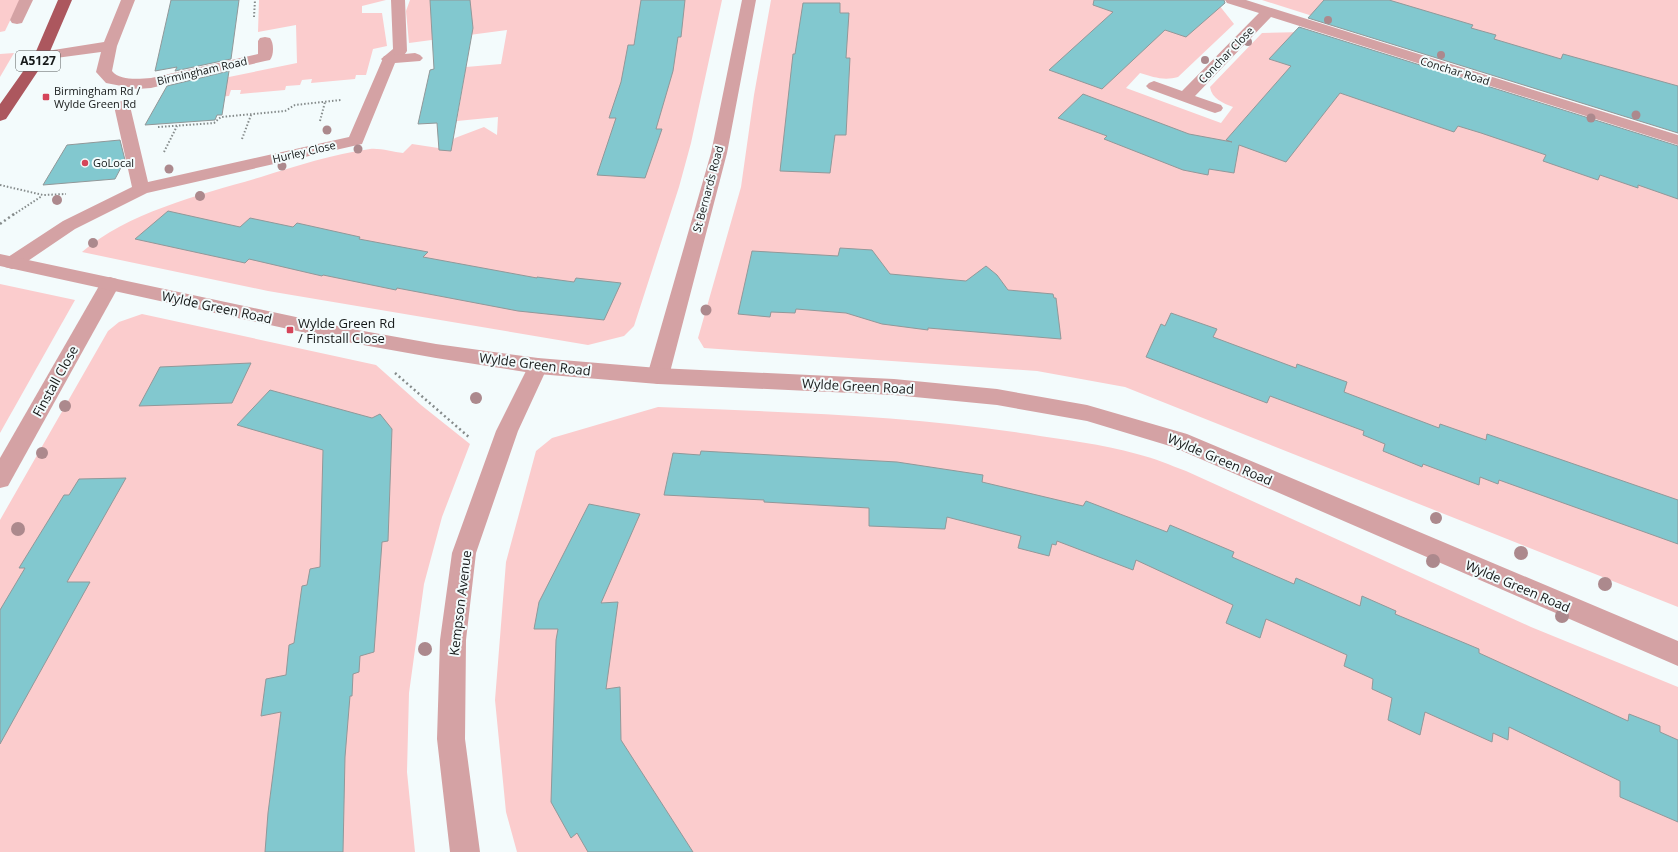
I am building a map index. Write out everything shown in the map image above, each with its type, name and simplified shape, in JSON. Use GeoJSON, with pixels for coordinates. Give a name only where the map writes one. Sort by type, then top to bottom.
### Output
{"type":"FeatureCollection","features":[{"type":"Feature","properties":{"kind":"main road","name":"A5127"},"geometry":{"type":"LineString","coordinates":[[0,116],[41,56],[65,0]]}},
{"type":"Feature","properties":{"kind":"street"},"geometry":{"type":"LineString","coordinates":[[17,20],[26,0]]}},
{"type":"Feature","properties":{"kind":"street","name":"Birmingham Road"},"geometry":{"type":"LineString","coordinates":[[128,0],[110,46],[104,72],[111,80],[137,84],[151,82],[265,57],[265,41]]}},
{"type":"Feature","properties":{"kind":"street","name":"Hurley Close"},"geometry":{"type":"LineString","coordinates":[[6,262],[69,225],[141,189],[356,140],[389,59],[400,51],[398,0]]}},
{"type":"Feature","properties":{"kind":"street","name":"St Bernards Road"},"geometry":{"type":"LineString","coordinates":[[658,376],[718,153],[749,0]]}},
{"type":"Feature","properties":{"kind":"street","name":"Conchar Road"},"geometry":{"type":"LineString","coordinates":[[1232,0],[1678,140]]}},
{"type":"Feature","properties":{"kind":"street","name":"Conchar Close"},"geometry":{"type":"LineString","coordinates":[[1185,97],[1268,12]]}},
{"type":"Feature","properties":{"kind":"street"},"geometry":{"type":"LineString","coordinates":[[41,56],[110,46]]}},
{"type":"Feature","properties":{"kind":"street"},"geometry":{"type":"LineString","coordinates":[[389,59],[415,58]]}},
{"type":"Feature","properties":{"kind":"street","name":"Conchar Close"},"geometry":{"type":"LineString","coordinates":[[1154,86],[1215,108]]}},
{"type":"Feature","properties":{"kind":"street"},"geometry":{"type":"LineString","coordinates":[[122,106],[141,189]]}},
{"type":"Feature","properties":{"kind":"street","name":"Wylde Green Road"},"geometry":{"type":"LineString","coordinates":[[6,262],[352,336],[436,351],[538,366],[658,376],[894,387],[997,397],[1087,413],[1179,440],[1678,654]]}},
{"type":"Feature","properties":{"kind":"street","name":"Finstall Close"},"geometry":{"type":"LineString","coordinates":[[0,479],[110,284]]}},
{"type":"Feature","properties":{"kind":"street","name":"Kempson Avenue"},"geometry":{"type":"LineString","coordinates":[[464,852],[451,739],[453,640],[464,553],[507,431],[538,366]]}},
{"type":"Feature","properties":{"kind":"path"},"geometry":{"type":"LineString","coordinates":[[128,130],[214,123],[221,117],[285,112],[295,105],[374,97]]}},
{"type":"Feature","properties":{"kind":"path"},"geometry":{"type":"LineString","coordinates":[[320,122],[325,102]]}},
{"type":"Feature","properties":{"kind":"path"},"geometry":{"type":"LineString","coordinates":[[241,140],[251,115]]}},
{"type":"Feature","properties":{"kind":"path"},"geometry":{"type":"LineString","coordinates":[[162,158],[177,126]]}},
{"type":"Feature","properties":{"kind":"path"},"geometry":{"type":"LineString","coordinates":[[0,224],[43,196]]}},
{"type":"Feature","properties":{"kind":"path"},"geometry":{"type":"LineString","coordinates":[[394,373],[496,461]]}},
{"type":"Feature","properties":{"kind":"shaded area"},"geometry":{"type":"Polygon","coordinates":[[[0,0],[20,0],[5,31],[0,32],[0,0]]]}},
{"type":"Feature","properties":{"kind":"shaded area"},"geometry":{"type":"Polygon","coordinates":[[[259,0],[386,0],[362,6],[362,13],[382,13],[387,46],[373,49],[366,75],[356,75],[355,79],[311,83],[312,79],[302,80],[300,85],[286,86],[285,90],[240,94],[241,90],[231,90],[229,96],[158,101],[165,90],[297,63],[296,25],[258,32],[259,0]]]}},
{"type":"Feature","properties":{"kind":"shaded area"},"geometry":{"type":"Polygon","coordinates":[[[410,0],[722,0],[691,143],[679,187],[634,326],[624,336],[588,345],[268,291],[82,252],[121,226],[167,206],[215,190],[315,161],[370,149],[403,153],[412,144],[445,149],[455,138],[484,127],[497,135],[498,117],[457,121],[466,67],[501,64],[507,30],[409,43],[406,11],[410,0]]]}},
{"type":"Feature","properties":{"kind":"shaded area"},"geometry":{"type":"Polygon","coordinates":[[[771,0],[1205,0],[1219,5],[1234,24],[1178,77],[1163,79],[1140,73],[1126,88],[1221,123],[1233,107],[1216,98],[1210,87],[1262,33],[1304,32],[1678,154],[1678,607],[1125,387],[1037,371],[704,348],[698,338],[741,187],[754,95],[771,0]]]}},
{"type":"Feature","properties":{"kind":"shaded area"},"geometry":{"type":"Polygon","coordinates":[[[1262,0],[1678,0],[1678,132],[1262,0]]]}},
{"type":"Feature","properties":{"kind":"shaded area"},"geometry":{"type":"Polygon","coordinates":[[[14,53],[0,77],[0,54],[14,53]]]}},
{"type":"Feature","properties":{"kind":"shaded area"},"geometry":{"type":"Polygon","coordinates":[[[0,284],[75,300],[0,433],[0,284]]]}},
{"type":"Feature","properties":{"kind":"shaded area"},"geometry":{"type":"Polygon","coordinates":[[[142,314],[376,365],[421,405],[470,444],[442,517],[424,584],[409,693],[407,772],[415,852],[0,852],[0,520],[108,331],[119,322],[142,314]]]}},
{"type":"Feature","properties":{"kind":"shaded area"},"geometry":{"type":"Polygon","coordinates":[[[658,407],[843,415],[936,422],[1069,440],[1110,448],[1150,458],[1186,471],[1531,627],[1678,687],[1678,852],[517,852],[506,812],[495,700],[506,562],[536,451],[552,438],[658,407]]]}},
{"type":"Feature","properties":{"kind":"building"},"geometry":{"type":"Polygon","coordinates":[[[171,0],[239,0],[231,59],[175,71],[177,67],[155,71],[171,0]]]}},
{"type":"Feature","properties":{"kind":"building"},"geometry":{"type":"Polygon","coordinates":[[[430,0],[470,0],[473,28],[451,151],[439,150],[437,123],[418,124],[430,70],[434,69],[430,0]]]}},
{"type":"Feature","properties":{"kind":"building"},"geometry":{"type":"Polygon","coordinates":[[[641,0],[685,0],[681,37],[678,37],[673,71],[656,129],[662,129],[645,178],[597,175],[616,118],[609,118],[621,82],[628,45],[634,45],[641,0]]]}},
{"type":"Feature","properties":{"kind":"building"},"geometry":{"type":"Polygon","coordinates":[[[1094,0],[1224,0],[1225,3],[1186,37],[1165,30],[1102,89],[1049,70],[1113,12],[1093,5],[1094,0]]]}},
{"type":"Feature","properties":{"kind":"building"},"geometry":{"type":"Polygon","coordinates":[[[1324,0],[1389,0],[1473,25],[1471,28],[1496,35],[1494,39],[1561,59],[1563,54],[1678,86],[1678,133],[1308,18],[1324,0]]]}},
{"type":"Feature","properties":{"kind":"building"},"geometry":{"type":"Polygon","coordinates":[[[803,3],[840,3],[840,13],[849,13],[846,58],[850,58],[846,135],[835,135],[830,173],[780,171],[793,54],[795,54],[803,3]]]}},
{"type":"Feature","properties":{"kind":"building"},"geometry":{"type":"Polygon","coordinates":[[[1299,27],[1678,146],[1678,199],[1638,185],[1638,188],[1600,175],[1598,180],[1543,161],[1546,155],[1481,133],[1458,126],[1454,132],[1340,93],[1286,162],[1239,145],[1234,173],[1209,169],[1208,175],[1183,170],[1104,139],[1107,136],[1058,118],[1083,94],[1189,134],[1232,142],[1226,140],[1291,66],[1269,59],[1299,27]]]}},
{"type":"Feature","properties":{"kind":"building"},"geometry":{"type":"Polygon","coordinates":[[[229,71],[222,115],[217,115],[215,120],[145,125],[167,86],[229,71]]]}},
{"type":"Feature","properties":{"kind":"building","name":"GoLocal"},"geometry":{"type":"Polygon","coordinates":[[[120,140],[125,160],[115,179],[43,185],[67,145],[120,140]]]}},
{"type":"Feature","properties":{"kind":"building"},"geometry":{"type":"Polygon","coordinates":[[[168,211],[240,227],[250,218],[293,227],[297,223],[360,237],[359,239],[428,252],[423,257],[537,278],[574,282],[576,278],[621,283],[604,320],[518,311],[397,288],[396,290],[322,276],[249,259],[245,263],[135,239],[168,211]]]}},
{"type":"Feature","properties":{"kind":"building"},"geometry":{"type":"Polygon","coordinates":[[[840,248],[872,250],[890,274],[966,281],[986,266],[997,275],[1008,290],[1053,294],[1054,298],[1056,298],[1061,339],[928,328],[928,330],[882,324],[846,313],[796,309],[795,313],[771,312],[770,317],[738,314],[752,251],[838,256],[840,248]]]}},
{"type":"Feature","properties":{"kind":"building"},"geometry":{"type":"Polygon","coordinates":[[[1171,313],[1217,329],[1213,337],[1296,368],[1297,364],[1347,382],[1344,392],[1439,428],[1440,424],[1486,440],[1487,434],[1678,500],[1678,544],[1499,480],[1498,484],[1480,477],[1479,485],[1423,464],[1422,467],[1383,451],[1385,444],[1363,435],[1364,431],[1270,396],[1267,403],[1146,357],[1161,324],[1165,326],[1171,313]]]}},
{"type":"Feature","properties":{"kind":"building"},"geometry":{"type":"Polygon","coordinates":[[[251,363],[232,403],[139,406],[160,367],[251,363]]]}},
{"type":"Feature","properties":{"kind":"building"},"geometry":{"type":"Polygon","coordinates":[[[270,390],[372,418],[380,414],[392,429],[388,541],[382,542],[374,652],[360,656],[359,672],[353,674],[352,696],[350,696],[345,757],[343,852],[265,852],[268,813],[281,712],[261,716],[266,679],[286,675],[289,645],[294,643],[302,586],[307,585],[310,569],[320,567],[323,450],[237,425],[270,390]]]}},
{"type":"Feature","properties":{"kind":"building"},"geometry":{"type":"Polygon","coordinates":[[[701,451],[897,462],[983,475],[982,482],[1083,506],[1086,501],[1167,532],[1170,525],[1234,552],[1232,557],[1294,584],[1296,578],[1360,606],[1362,596],[1396,611],[1395,614],[1479,649],[1479,653],[1628,721],[1629,714],[1660,726],[1660,732],[1678,740],[1678,822],[1620,797],[1620,781],[1509,727],[1508,740],[1493,733],[1492,742],[1425,712],[1420,735],[1388,720],[1392,698],[1372,689],[1373,679],[1344,666],[1347,655],[1266,619],[1260,638],[1226,623],[1233,605],[1136,560],[1133,570],[1057,541],[1056,545],[1052,544],[1049,556],[1018,548],[1021,536],[947,517],[945,529],[869,526],[869,508],[764,502],[764,500],[664,495],[673,453],[700,455],[701,451]]]}},
{"type":"Feature","properties":{"kind":"building"},"geometry":{"type":"Polygon","coordinates":[[[126,478],[67,582],[90,582],[0,744],[0,610],[25,568],[19,568],[64,495],[69,495],[79,479],[126,478]]]}},
{"type":"Feature","properties":{"kind":"building"},"geometry":{"type":"Polygon","coordinates":[[[589,504],[640,514],[601,603],[618,602],[606,689],[620,687],[621,740],[693,852],[588,852],[577,833],[571,838],[551,802],[556,640],[558,629],[534,629],[539,602],[589,504]]]}},
{"type":"Feature","properties":{"kind":"place","name":"Birmingham Rd / Wylde Green Rd"},"geometry":{"type":"Point","coordinates":[46,97]}},
{"type":"Feature","properties":{"kind":"place","name":"GoLocal"},"geometry":{"type":"Point","coordinates":[85,163]}},
{"type":"Feature","properties":{"kind":"place","name":"Wylde Green Rd / Finstall Close"},"geometry":{"type":"Point","coordinates":[290,330]}}]}
